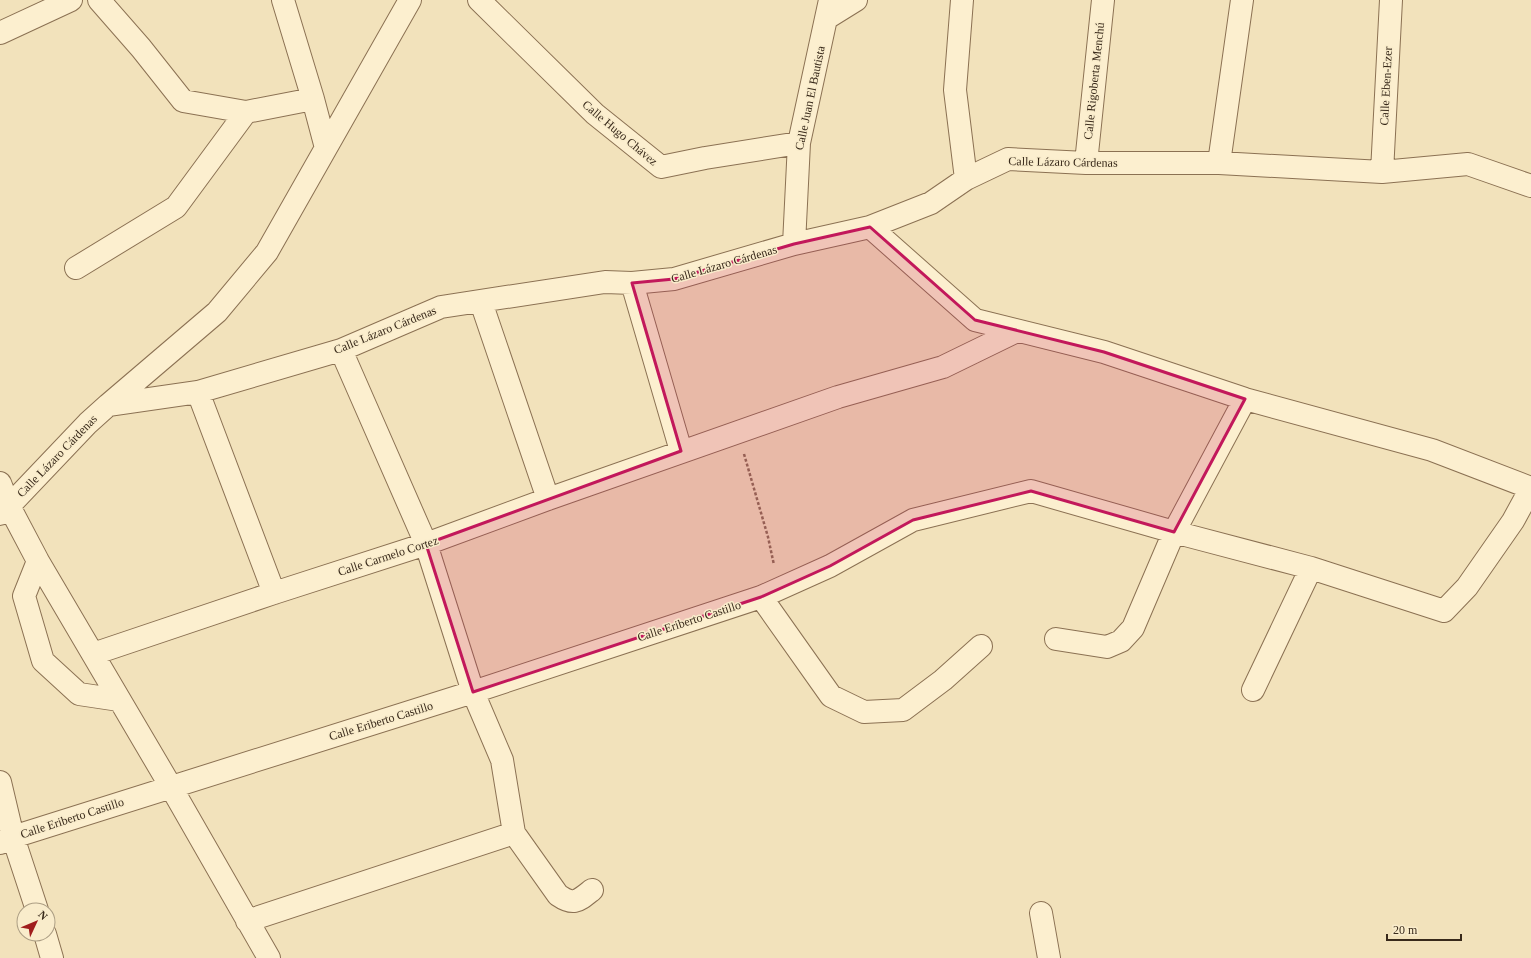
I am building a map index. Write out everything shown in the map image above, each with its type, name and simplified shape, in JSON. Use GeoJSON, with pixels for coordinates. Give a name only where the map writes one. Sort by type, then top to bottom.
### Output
{"type":"FeatureCollection","features":[{"type":"Feature","properties":{"kind":"street"},"geometry":{"type":"LineString","coordinates":[[0,32],[71,0]]}},
{"type":"Feature","properties":{"kind":"street"},"geometry":{"type":"LineString","coordinates":[[99,0],[141,48],[183,101],[246,112],[313,99]]}},
{"type":"Feature","properties":{"kind":"street"},"geometry":{"type":"LineString","coordinates":[[283,0],[326,148]]}},
{"type":"Feature","properties":{"kind":"street"},"geometry":{"type":"LineString","coordinates":[[108,405],[217,312],[267,252],[410,0]]}},
{"type":"Feature","properties":{"kind":"street","name":"Calle Hugo Chávez"},"geometry":{"type":"LineString","coordinates":[[479,0],[595,114],[661,168],[705,158],[799,143]]}},
{"type":"Feature","properties":{"kind":"street"},"geometry":{"type":"LineString","coordinates":[[828,9],[856,0]]}},
{"type":"Feature","properties":{"kind":"street"},"geometry":{"type":"LineString","coordinates":[[962,0],[955,90],[966,179]]}},
{"type":"Feature","properties":{"kind":"street","name":"Calle Rigoberta Menchú"},"geometry":{"type":"LineString","coordinates":[[1086,163],[1103,0]]}},
{"type":"Feature","properties":{"kind":"street"},"geometry":{"type":"LineString","coordinates":[[1219,164],[1242,0]]}},
{"type":"Feature","properties":{"kind":"street","name":"Calle Eben-Ezer"},"geometry":{"type":"LineString","coordinates":[[1382,172],[1391,0]]}},
{"type":"Feature","properties":{"kind":"street","name":"Calle Juan El Bautista"},"geometry":{"type":"LineString","coordinates":[[794,244],[799,143],[828,9]]}},
{"type":"Feature","properties":{"kind":"street"},"geometry":{"type":"LineString","coordinates":[[76,268],[176,208],[246,112]]}},
{"type":"Feature","properties":{"kind":"street","name":"Calle Lázaro Cárdenas"},"geometry":{"type":"LineString","coordinates":[[5,510],[88,423],[108,405],[198,392],[341,350],[441,308],[605,282],[632,283],[674,279],[794,244],[870,227],[931,204],[966,179],[1008,159],[1086,163],[1219,164],[1382,172],[1468,164],[1531,186]]}},
{"type":"Feature","properties":{"kind":"street"},"geometry":{"type":"LineString","coordinates":[[870,227],[975,320],[1104,352],[1245,399],[1174,532],[1133,628],[1121,641],[1107,647],[1056,639]]}},
{"type":"Feature","properties":{"kind":"street"},"geometry":{"type":"LineString","coordinates":[[632,283],[681,451]]}},
{"type":"Feature","properties":{"kind":"street"},"geometry":{"type":"LineString","coordinates":[[481,302],[548,499]]}},
{"type":"Feature","properties":{"kind":"street","name":"Calle Carmelo Cortez"},"geometry":{"type":"LineString","coordinates":[[93,654],[426,544],[681,451],[838,397],[944,367],[1018,331]]}},
{"type":"Feature","properties":{"kind":"street"},"geometry":{"type":"LineString","coordinates":[[341,350],[426,544],[473,692],[502,760],[514,833],[558,895],[567,901],[578,901],[592,890]]}},
{"type":"Feature","properties":{"kind":"street"},"geometry":{"type":"LineString","coordinates":[[198,392],[274,593]]}},
{"type":"Feature","properties":{"kind":"street","name":"Calle Eriberto Castillo"},"geometry":{"type":"LineString","coordinates":[[7,840],[473,692],[770,593],[830,566],[913,520],[1031,491],[1174,532],[1311,568],[1444,611],[1467,587],[1513,521],[1531,488],[1432,450],[1245,399]]}},
{"type":"Feature","properties":{"kind":"street"},"geometry":{"type":"LineString","coordinates":[[0,483],[5,510],[38,561],[93,654],[269,958]]}},
{"type":"Feature","properties":{"kind":"street"},"geometry":{"type":"LineString","coordinates":[[38,561],[24,596],[43,661],[79,694],[119,700]]}},
{"type":"Feature","properties":{"kind":"street"},"geometry":{"type":"LineString","coordinates":[[1253,690],[1311,568]]}},
{"type":"Feature","properties":{"kind":"street"},"geometry":{"type":"LineString","coordinates":[[770,593],[830,696],[864,712],[903,710],[943,680],[981,646]]}},
{"type":"Feature","properties":{"kind":"street"},"geometry":{"type":"LineString","coordinates":[[0,782],[7,840],[34,902]]}},
{"type":"Feature","properties":{"kind":"street"},"geometry":{"type":"LineString","coordinates":[[247,921],[514,833]]}},
{"type":"Feature","properties":{"kind":"street"},"geometry":{"type":"LineString","coordinates":[[1040,913],[1049,958]]}},
{"type":"Feature","properties":{"kind":"street"},"geometry":{"type":"LineString","coordinates":[[47,942],[52,958]]}},
{"type":"Feature","properties":{"kind":"path"},"geometry":{"type":"LineString","coordinates":[[736,433],[751,475],[766,530],[770,593]]}},
{"type":"Feature","properties":{"kind":"highlighted area"},"geometry":{"type":"Polygon","coordinates":[[[870,227],[975,320],[1104,352],[1245,399],[1174,532],[1031,491],[913,520],[830,566],[761,597],[473,692],[426,544],[681,451],[632,283],[674,279],[794,244],[870,227]]]}}]}
